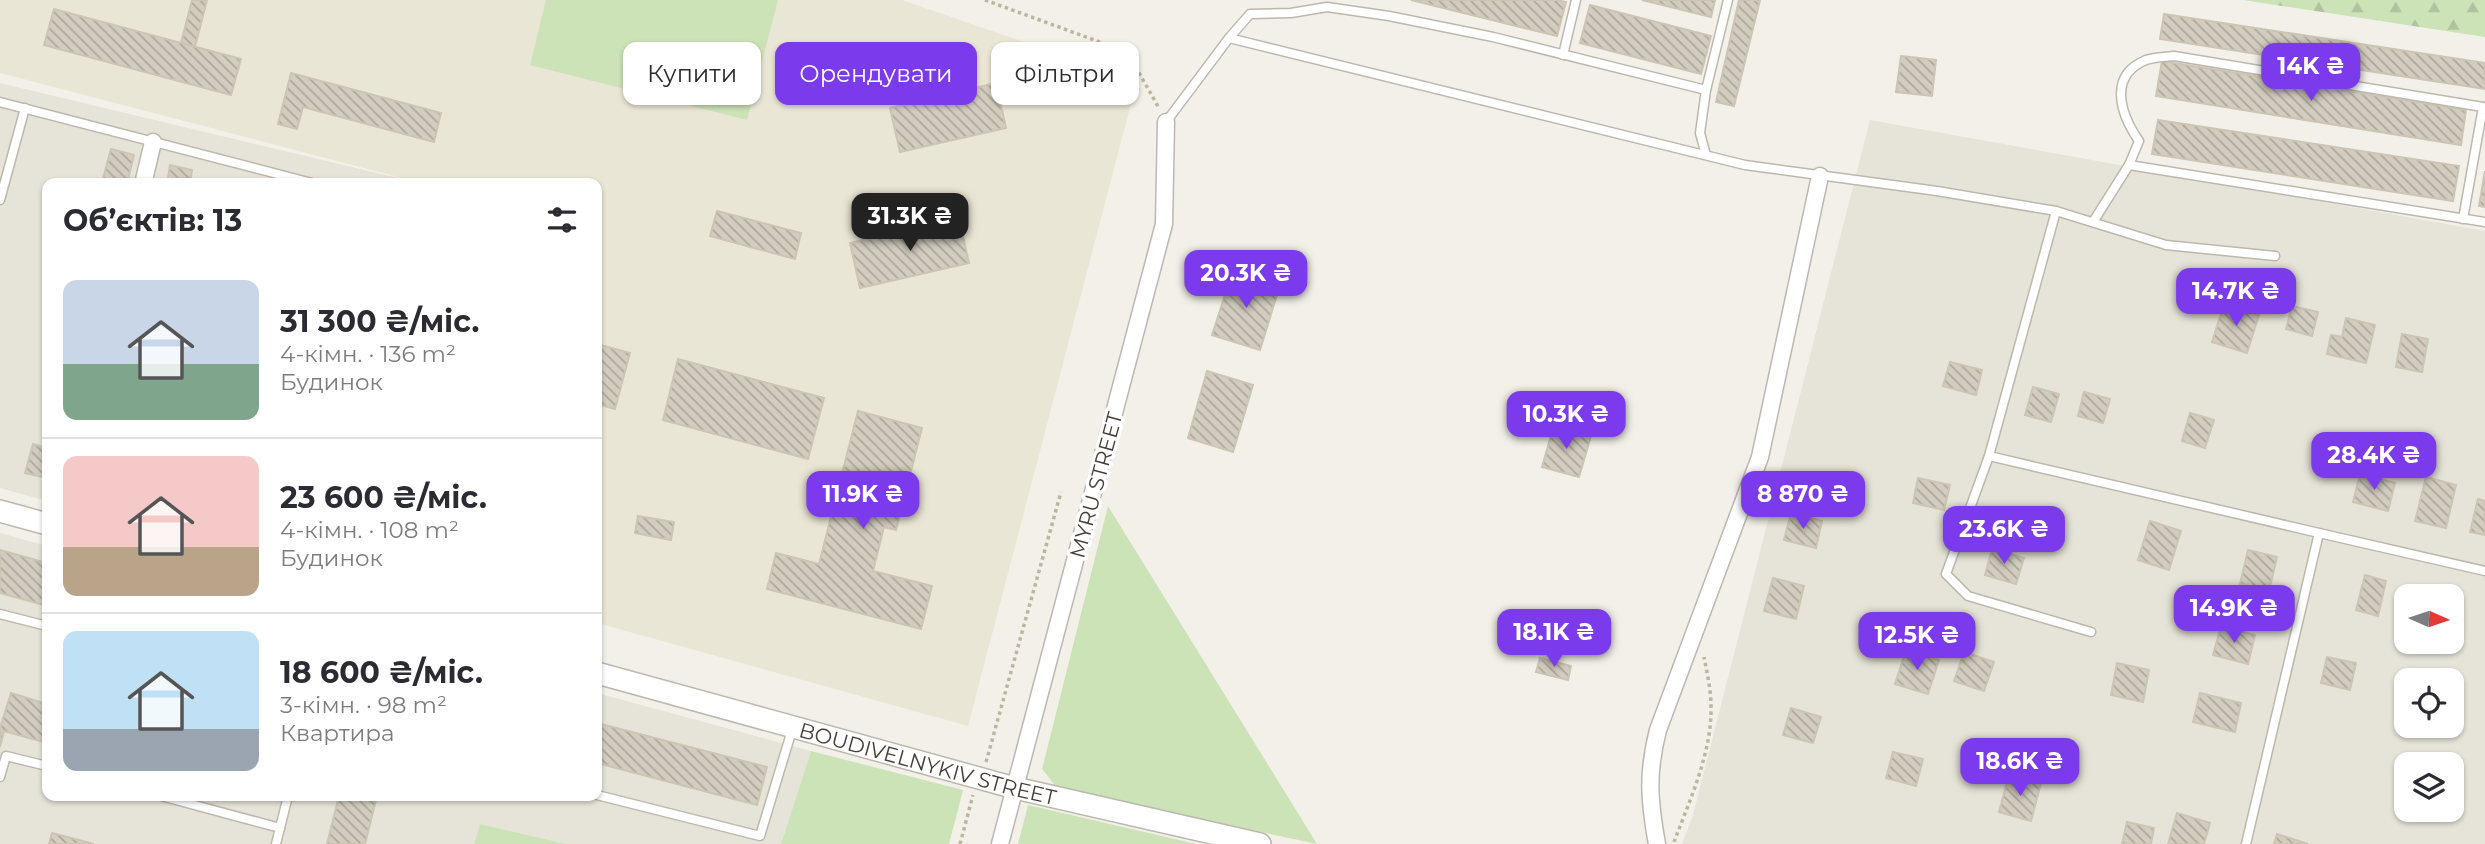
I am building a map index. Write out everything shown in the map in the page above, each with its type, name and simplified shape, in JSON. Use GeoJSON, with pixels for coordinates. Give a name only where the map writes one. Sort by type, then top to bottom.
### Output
{"type":"FeatureCollection","features":[{"type":"Feature","properties":{"kind":"street","name":"MYRU STREET"},"geometry":{"type":"LineString","coordinates":[[1000,844],[1164,224],[1167,122]]}},
{"type":"Feature","properties":{"kind":"street"},"geometry":{"type":"LineString","coordinates":[[144,178],[153,142]]}},
{"type":"Feature","properties":{"kind":"street"},"geometry":{"type":"LineString","coordinates":[[1657,844],[1649,798],[1649,763],[1760,457],[1820,176]]}},
{"type":"Feature","properties":{"kind":"street"},"geometry":{"type":"LineString","coordinates":[[0,511],[42,523]]}},
{"type":"Feature","properties":{"kind":"street","name":"BOUDIVELNYKIV STREET"},"geometry":{"type":"LineString","coordinates":[[602,674],[1015,788],[1260,844]]}},
{"type":"Feature","properties":{"kind":"lane"},"geometry":{"type":"LineString","coordinates":[[1563,55],[1576,0]]}},
{"type":"Feature","properties":{"kind":"lane"},"geometry":{"type":"LineString","coordinates":[[1706,155],[1700,133],[1706,90],[1728,0]]}},
{"type":"Feature","properties":{"kind":"lane"},"geometry":{"type":"LineString","coordinates":[[1167,122],[1250,14],[1292,13],[1327,7],[1389,16],[1706,90]]}},
{"type":"Feature","properties":{"kind":"lane"},"geometry":{"type":"LineString","coordinates":[[1229,38],[1706,155],[1820,176],[1937,191],[2056,211],[2166,245],[2275,256]]}},
{"type":"Feature","properties":{"kind":"lane"},"geometry":{"type":"LineString","coordinates":[[2093,222],[2129,164],[2139,141],[2121,108],[2121,88],[2133,70],[2146,60],[2174,56],[2483,107],[2463,219]]}},
{"type":"Feature","properties":{"kind":"lane"},"geometry":{"type":"LineString","coordinates":[[0,102],[293,178]]}},
{"type":"Feature","properties":{"kind":"lane"},"geometry":{"type":"LineString","coordinates":[[0,200],[25,108]]}},
{"type":"Feature","properties":{"kind":"lane"},"geometry":{"type":"LineString","coordinates":[[2129,164],[2485,222]]}},
{"type":"Feature","properties":{"kind":"lane"},"geometry":{"type":"LineString","coordinates":[[2056,211],[1989,456],[1946,574],[1968,596],[2091,632]]}},
{"type":"Feature","properties":{"kind":"lane"},"geometry":{"type":"LineString","coordinates":[[1989,456],[2485,571]]}},
{"type":"Feature","properties":{"kind":"lane"},"geometry":{"type":"LineString","coordinates":[[2246,844],[2319,533]]}},
{"type":"Feature","properties":{"kind":"lane"},"geometry":{"type":"LineString","coordinates":[[0,614],[42,625]]}},
{"type":"Feature","properties":{"kind":"lane"},"geometry":{"type":"LineString","coordinates":[[602,796],[761,836],[793,727]]}},
{"type":"Feature","properties":{"kind":"lane"},"geometry":{"type":"LineString","coordinates":[[0,777],[6,756],[42,765]]}},
{"type":"Feature","properties":{"kind":"lane"},"geometry":{"type":"LineString","coordinates":[[180,801],[280,828]]}},
{"type":"Feature","properties":{"kind":"lane"},"geometry":{"type":"LineString","coordinates":[[276,844],[287,801]]}},
{"type":"Feature","properties":{"kind":"path"},"geometry":{"type":"LineString","coordinates":[[985,0],[1127,52],[1167,122]]}},
{"type":"Feature","properties":{"kind":"path"},"geometry":{"type":"LineString","coordinates":[[960,844],[973,796],[982,779],[1061,492]]}},
{"type":"Feature","properties":{"kind":"path"},"geometry":{"type":"LineString","coordinates":[[1673,844],[1704,758],[1711,726],[1711,703],[1700,618]]}},
{"type":"Feature","properties":{"kind":"shaded area"},"geometry":{"type":"Polygon","coordinates":[[[0,0],[902,0],[1024,42],[991,42],[991,105],[1131,105],[968,726],[602,624],[602,178],[402,178],[0,73],[0,0]]]}},
{"type":"Feature","properties":{"kind":"shaded area"},"geometry":{"type":"Polygon","coordinates":[[[0,83],[398,178],[42,178],[42,500],[0,488],[0,83]]]}},
{"type":"Feature","properties":{"kind":"shaded area"},"geometry":{"type":"Polygon","coordinates":[[[1870,120],[2485,231],[2485,844],[1682,844],[1693,815],[1870,120]]]}},
{"type":"Feature","properties":{"kind":"shaded area"},"geometry":{"type":"Polygon","coordinates":[[[0,533],[42,545],[42,801],[602,801],[602,694],[811,751],[781,844],[566,844],[480,824],[474,844],[0,844],[0,533]]]}},
{"type":"Feature","properties":{"kind":"green space"},"geometry":{"type":"Polygon","coordinates":[[[546,0],[778,0],[761,66],[761,42],[623,42],[623,89],[530,65],[546,0]]]}},
{"type":"Feature","properties":{"kind":"green space"},"geometry":{"type":"Polygon","coordinates":[[[2243,0],[2485,0],[2485,37],[2243,0]]]}},
{"type":"Feature","properties":{"kind":"green space"},"geometry":{"type":"Polygon","coordinates":[[[688,105],[751,105],[747,120],[688,105]]]}},
{"type":"Feature","properties":{"kind":"green space"},"geometry":{"type":"Polygon","coordinates":[[[1108,506],[1317,844],[1057,788],[1042,769],[1108,506]]]}},
{"type":"Feature","properties":{"kind":"green space"},"geometry":{"type":"Polygon","coordinates":[[[811,751],[963,790],[949,844],[781,844],[811,751]]]}},
{"type":"Feature","properties":{"kind":"green space"},"geometry":{"type":"Polygon","coordinates":[[[1028,805],[1196,844],[1018,844],[1028,805]]]}},
{"type":"Feature","properties":{"kind":"green space"},"geometry":{"type":"Polygon","coordinates":[[[480,824],[566,844],[474,844],[480,824]]]}},
{"type":"Feature","properties":{"kind":"building"},"geometry":{"type":"Polygon","coordinates":[[[192,0],[207,0],[195,47],[181,43],[192,0]]]}},
{"type":"Feature","properties":{"kind":"building"},"geometry":{"type":"Polygon","coordinates":[[[1411,0],[1556,0],[1566,2],[1557,36],[1411,0]]]}},
{"type":"Feature","properties":{"kind":"building"},"geometry":{"type":"Polygon","coordinates":[[[1642,0],[1715,0],[1711,17],[1642,0]]]}},
{"type":"Feature","properties":{"kind":"building"},"geometry":{"type":"Polygon","coordinates":[[[1739,0],[1760,0],[1734,106],[1716,102],[1739,0]]]}},
{"type":"Feature","properties":{"kind":"building"},"geometry":{"type":"Polygon","coordinates":[[[1590,5],[1711,36],[1701,74],[1580,43],[1590,5]]]}},
{"type":"Feature","properties":{"kind":"building"},"geometry":{"type":"Polygon","coordinates":[[[54,9],[241,59],[231,95],[44,45],[54,9]]]}},
{"type":"Feature","properties":{"kind":"building"},"geometry":{"type":"Polygon","coordinates":[[[2164,14],[2485,63],[2485,89],[2160,39],[2164,14]]]}},
{"type":"Feature","properties":{"kind":"building"},"geometry":{"type":"Polygon","coordinates":[[[1901,56],[1936,60],[1932,96],[1896,92],[1901,56]]]}},
{"type":"Feature","properties":{"kind":"building"},"geometry":{"type":"Polygon","coordinates":[[[2162,61],[2466,110],[2461,145],[2156,96],[2162,61]]]}},
{"type":"Feature","properties":{"kind":"building"},"geometry":{"type":"Polygon","coordinates":[[[291,73],[441,113],[434,142],[303,107],[297,129],[278,124],[291,73]]]}},
{"type":"Feature","properties":{"kind":"building"},"geometry":{"type":"Polygon","coordinates":[[[991,84],[991,105],[1001,105],[1006,128],[900,152],[890,108],[903,105],[977,105],[977,87],[991,84]]]}},
{"type":"Feature","properties":{"kind":"building"},"geometry":{"type":"Polygon","coordinates":[[[2158,120],[2459,166],[2453,201],[2152,154],[2158,120]]]}},
{"type":"Feature","properties":{"kind":"building"},"geometry":{"type":"Polygon","coordinates":[[[111,149],[134,155],[128,178],[103,178],[111,149]]]}},
{"type":"Feature","properties":{"kind":"building"},"geometry":{"type":"Polygon","coordinates":[[[170,165],[192,170],[191,178],[168,178],[170,165]]]}},
{"type":"Feature","properties":{"kind":"building"},"geometry":{"type":"Polygon","coordinates":[[[2485,171],[2485,207],[2479,206],[2485,171]]]}},
{"type":"Feature","properties":{"kind":"building"},"geometry":{"type":"Polygon","coordinates":[[[717,211],[801,233],[795,259],[710,236],[717,211]]]}},
{"type":"Feature","properties":{"kind":"building"},"geometry":{"type":"Polygon","coordinates":[[[959,218],[969,263],[860,288],[850,243],[959,218]]]}},
{"type":"Feature","properties":{"kind":"building"},"geometry":{"type":"Polygon","coordinates":[[[1233,270],[1280,285],[1260,350],[1212,335],[1233,270]]]}},
{"type":"Feature","properties":{"kind":"building"},"geometry":{"type":"Polygon","coordinates":[[[2224,304],[2259,315],[2247,353],[2212,342],[2224,304]]]}},
{"type":"Feature","properties":{"kind":"building"},"geometry":{"type":"Polygon","coordinates":[[[2292,306],[2318,312],[2312,336],[2286,329],[2292,306]]]}},
{"type":"Feature","properties":{"kind":"building"},"geometry":{"type":"Polygon","coordinates":[[[2346,318],[2375,325],[2366,363],[2327,354],[2331,335],[2342,337],[2346,318]]]}},
{"type":"Feature","properties":{"kind":"building"},"geometry":{"type":"Polygon","coordinates":[[[2402,334],[2428,339],[2422,372],[2396,367],[2402,334]]]}},
{"type":"Feature","properties":{"kind":"building"},"geometry":{"type":"Polygon","coordinates":[[[602,345],[630,353],[615,409],[602,405],[602,345]]]}},
{"type":"Feature","properties":{"kind":"building"},"geometry":{"type":"Polygon","coordinates":[[[678,359],[824,398],[808,459],[663,420],[678,359]]]}},
{"type":"Feature","properties":{"kind":"building"},"geometry":{"type":"Polygon","coordinates":[[[1950,362],[1982,370],[1976,395],[1943,386],[1950,362]]]}},
{"type":"Feature","properties":{"kind":"building"},"geometry":{"type":"Polygon","coordinates":[[[1207,371],[1253,385],[1233,452],[1188,438],[1207,371]]]}},
{"type":"Feature","properties":{"kind":"building"},"geometry":{"type":"Polygon","coordinates":[[[2033,387],[2059,394],[2051,422],[2025,415],[2033,387]]]}},
{"type":"Feature","properties":{"kind":"building"},"geometry":{"type":"Polygon","coordinates":[[[2084,392],[2110,399],[2103,423],[2078,416],[2084,392]]]}},
{"type":"Feature","properties":{"kind":"building"},"geometry":{"type":"Polygon","coordinates":[[[858,411],[922,428],[896,530],[884,527],[873,571],[932,586],[921,629],[767,589],[776,553],[819,564],[858,411]]]}},
{"type":"Feature","properties":{"kind":"building"},"geometry":{"type":"Polygon","coordinates":[[[2190,413],[2214,420],[2205,448],[2182,441],[2190,413]]]}},
{"type":"Feature","properties":{"kind":"building"},"geometry":{"type":"Polygon","coordinates":[[[1554,425],[1591,436],[1579,477],[1542,467],[1554,425]]]}},
{"type":"Feature","properties":{"kind":"building"},"geometry":{"type":"Polygon","coordinates":[[[33,444],[42,447],[42,477],[25,473],[33,444]]]}},
{"type":"Feature","properties":{"kind":"building"},"geometry":{"type":"Polygon","coordinates":[[[2360,474],[2395,483],[2388,511],[2353,502],[2360,474]]]}},
{"type":"Feature","properties":{"kind":"building"},"geometry":{"type":"Polygon","coordinates":[[[2426,477],[2456,485],[2446,528],[2415,521],[2426,477]]]}},
{"type":"Feature","properties":{"kind":"building"},"geometry":{"type":"Polygon","coordinates":[[[1918,478],[1950,485],[1944,510],[1913,503],[1918,478]]]}},
{"type":"Feature","properties":{"kind":"building"},"geometry":{"type":"Polygon","coordinates":[[[2478,499],[2485,501],[2485,535],[2470,532],[2478,499]]]}},
{"type":"Feature","properties":{"kind":"building"},"geometry":{"type":"Polygon","coordinates":[[[1791,513],[1822,521],[1816,548],[1784,540],[1791,513]]]}},
{"type":"Feature","properties":{"kind":"building"},"geometry":{"type":"Polygon","coordinates":[[[638,516],[674,522],[671,540],[635,533],[638,516]]]}},
{"type":"Feature","properties":{"kind":"building"},"geometry":{"type":"Polygon","coordinates":[[[2150,521],[2181,531],[2169,570],[2138,560],[2150,521]]]}},
{"type":"Feature","properties":{"kind":"building"},"geometry":{"type":"Polygon","coordinates":[[[1992,549],[2024,558],[2016,584],[1985,575],[1992,549]]]}},
{"type":"Feature","properties":{"kind":"building"},"geometry":{"type":"Polygon","coordinates":[[[0,550],[42,562],[42,605],[0,593],[0,550]]]}},
{"type":"Feature","properties":{"kind":"building"},"geometry":{"type":"Polygon","coordinates":[[[2248,550],[2277,557],[2269,591],[2240,584],[2248,550]]]}},
{"type":"Feature","properties":{"kind":"building"},"geometry":{"type":"Polygon","coordinates":[[[2365,575],[2386,581],[2378,616],[2356,610],[2365,575]]]}},
{"type":"Feature","properties":{"kind":"building"},"geometry":{"type":"Polygon","coordinates":[[[1773,578],[1804,586],[1796,619],[1764,611],[1773,578]]]}},
{"type":"Feature","properties":{"kind":"building"},"geometry":{"type":"Polygon","coordinates":[[[2221,626],[2255,635],[2248,664],[2213,655],[2221,626]]]}},
{"type":"Feature","properties":{"kind":"building"},"geometry":{"type":"Polygon","coordinates":[[[1906,650],[1939,660],[1928,694],[1895,684],[1906,650]]]}},
{"type":"Feature","properties":{"kind":"building"},"geometry":{"type":"Polygon","coordinates":[[[1964,652],[1994,662],[1984,691],[1954,681],[1964,652]]]}},
{"type":"Feature","properties":{"kind":"building"},"geometry":{"type":"Polygon","coordinates":[[[2327,657],[2356,663],[2350,690],[2321,683],[2327,657]]]}},
{"type":"Feature","properties":{"kind":"building"},"geometry":{"type":"Polygon","coordinates":[[[1540,658],[1571,666],[1568,680],[1536,672],[1540,658]]]}},
{"type":"Feature","properties":{"kind":"building"},"geometry":{"type":"Polygon","coordinates":[[[2117,663],[2149,670],[2143,702],[2111,695],[2117,663]]]}},
{"type":"Feature","properties":{"kind":"building"},"geometry":{"type":"Polygon","coordinates":[[[11,693],[42,702],[42,742],[4,731],[0,747],[0,728],[11,693]]]}},
{"type":"Feature","properties":{"kind":"building"},"geometry":{"type":"Polygon","coordinates":[[[2200,693],[2241,703],[2235,732],[2193,722],[2200,693]]]}},
{"type":"Feature","properties":{"kind":"building"},"geometry":{"type":"Polygon","coordinates":[[[1791,708],[1821,717],[1813,743],[1783,735],[1791,708]]]}},
{"type":"Feature","properties":{"kind":"building"},"geometry":{"type":"Polygon","coordinates":[[[602,724],[767,767],[757,805],[602,764],[602,724]]]}},
{"type":"Feature","properties":{"kind":"building"},"geometry":{"type":"Polygon","coordinates":[[[1893,752],[1923,759],[1916,786],[1886,778],[1893,752]]]}},
{"type":"Feature","properties":{"kind":"building"},"geometry":{"type":"Polygon","coordinates":[[[2009,774],[2041,783],[2031,821],[1999,812],[2009,774]]]}},
{"type":"Feature","properties":{"kind":"building"},"geometry":{"type":"Polygon","coordinates":[[[338,801],[376,801],[365,844],[327,844],[338,801]]]}},
{"type":"Feature","properties":{"kind":"building"},"geometry":{"type":"Polygon","coordinates":[[[2177,813],[2210,823],[2204,844],[2168,844],[2177,813]]]}},
{"type":"Feature","properties":{"kind":"building"},"geometry":{"type":"Polygon","coordinates":[[[2127,822],[2154,828],[2151,844],[2122,844],[2127,822]]]}},
{"type":"Feature","properties":{"kind":"building"},"geometry":{"type":"Polygon","coordinates":[[[52,833],[94,844],[49,844],[52,833]]]}},
{"type":"Feature","properties":{"kind":"building"},"geometry":{"type":"Polygon","coordinates":[[[2277,834],[2308,844],[2274,844],[2277,834]]]}}]}
